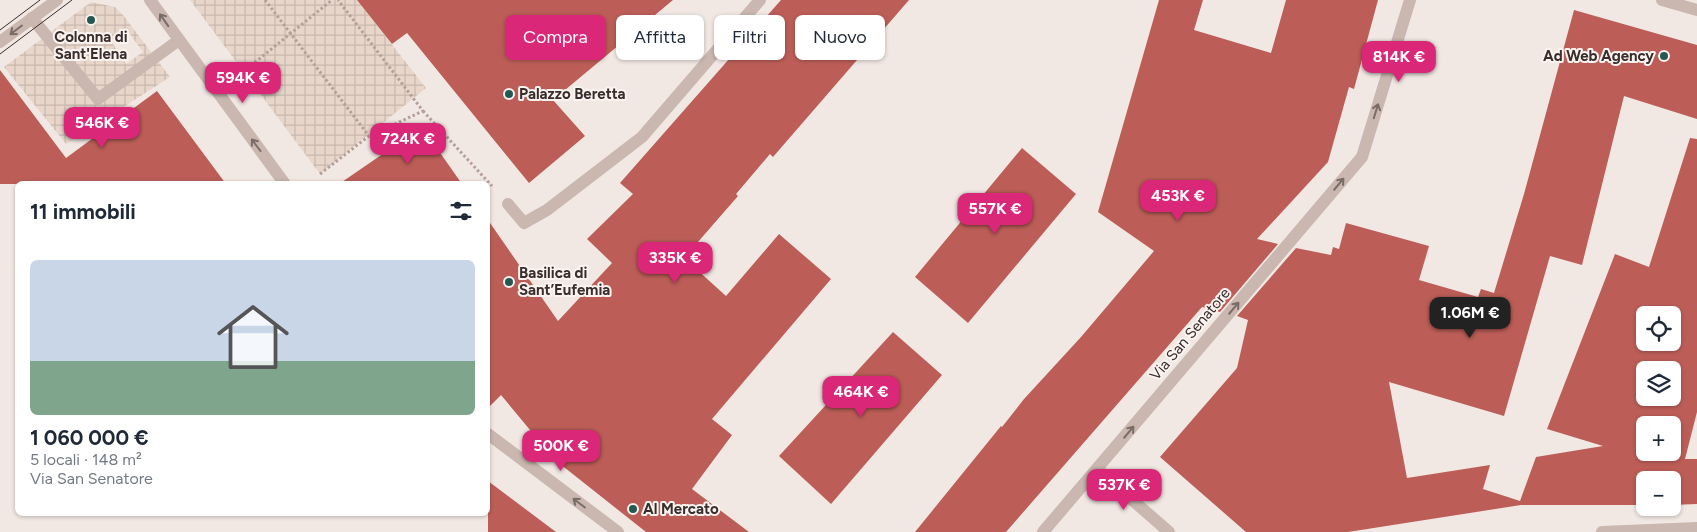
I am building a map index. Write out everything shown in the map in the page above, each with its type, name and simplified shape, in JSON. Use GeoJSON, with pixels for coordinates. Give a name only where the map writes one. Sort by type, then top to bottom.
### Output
{"type":"FeatureCollection","features":[{"type":"Feature","properties":{"kind":"street"},"geometry":{"type":"LineString","coordinates":[[0,42],[56,0]]}},
{"type":"Feature","properties":{"kind":"street"},"geometry":{"type":"LineString","coordinates":[[150,0],[283,181]]}},
{"type":"Feature","properties":{"kind":"street"},"geometry":{"type":"LineString","coordinates":[[508,204],[524,223],[547,210],[642,137],[760,0]]}},
{"type":"Feature","properties":{"kind":"street","name":"Via San Senatore"},"geometry":{"type":"LineString","coordinates":[[1043,532],[1362,157],[1410,0]]}},
{"type":"Feature","properties":{"kind":"street"},"geometry":{"type":"LineString","coordinates":[[1662,0],[1697,10]]}},
{"type":"Feature","properties":{"kind":"street"},"geometry":{"type":"LineString","coordinates":[[32,18],[98,99],[179,40]]}},
{"type":"Feature","properties":{"kind":"street"},"geometry":{"type":"LineString","coordinates":[[490,436],[618,532]]}},
{"type":"Feature","properties":{"kind":"street"},"geometry":{"type":"LineString","coordinates":[[1097,469],[1169,532]]}},
{"type":"Feature","properties":{"kind":"street"},"geometry":{"type":"LineString","coordinates":[[1602,532],[1697,528]]}},
{"type":"Feature","properties":{"kind":"path"},"geometry":{"type":"LineString","coordinates":[[265,0],[368,136]]}},
{"type":"Feature","properties":{"kind":"path"},"geometry":{"type":"LineString","coordinates":[[243,72],[332,0]]}},
{"type":"Feature","properties":{"kind":"path"},"geometry":{"type":"LineString","coordinates":[[338,0],[423,111],[487,181]]}},
{"type":"Feature","properties":{"kind":"path"},"geometry":{"type":"LineString","coordinates":[[320,174],[368,136],[423,111]]}},
{"type":"Feature","properties":{"kind":"path"},"geometry":{"type":"LineString","coordinates":[[490,184],[508,204]]}},
{"type":"Feature","properties":{"kind":"shaded area"},"geometry":{"type":"Polygon","coordinates":[[[190,0],[357,0],[426,88],[320,174],[190,0]]]}},
{"type":"Feature","properties":{"kind":"shaded area"},"geometry":{"type":"Polygon","coordinates":[[[91,2],[115,7],[170,77],[66,144],[4,67],[91,2]],[[127,30],[111,41],[126,64],[143,52],[127,30]]]}},
{"type":"Feature","properties":{"kind":"building","name":"Palazzo Beretta"},"geometry":{"type":"Polygon","coordinates":[[[357,0],[673,0],[655,15],[616,15],[616,48],[606,56],[606,15],[505,15],[505,60],[601,60],[553,100],[585,136],[529,183],[407,33],[392,44],[357,0]]]}},
{"type":"Feature","properties":{"kind":"building"},"geometry":{"type":"Polygon","coordinates":[[[781,0],[909,0],[885,28],[885,15],[795,15],[795,60],[857,60],[773,157],[770,154],[736,194],[738,196],[684,258],[726,296],[779,234],[831,279],[712,419],[732,435],[692,489],[749,532],[646,532],[555,460],[501,395],[490,406],[490,223],[558,321],[612,263],[587,239],[633,194],[620,183],[728,60],[785,60],[785,15],[768,15],[781,0]]]}},
{"type":"Feature","properties":{"kind":"building"},"geometry":{"type":"Polygon","coordinates":[[[1159,0],[1203,0],[1194,30],[1271,53],[1286,0],[1378,0],[1354,89],[1349,87],[1328,162],[1257,239],[1278,244],[1220,312],[1202,307],[1006,532],[915,532],[1001,426],[1081,337],[1154,251],[1098,212],[1159,0]]]}},
{"type":"Feature","properties":{"kind":"building"},"geometry":{"type":"Polygon","coordinates":[[[1574,10],[1697,45],[1697,119],[1624,96],[1582,265],[1550,256],[1504,416],[1389,382],[1407,478],[1490,465],[1483,489],[1520,501],[1536,457],[1603,446],[1547,429],[1615,254],[1649,267],[1690,138],[1697,139],[1697,412],[1685,459],[1697,459],[1697,504],[1681,505],[1681,471],[1636,471],[1636,505],[1521,505],[1348,532],[1246,532],[1160,457],[1237,368],[1248,320],[1237,316],[1296,248],[1331,255],[1333,247],[1339,249],[1346,223],[1429,246],[1419,280],[1478,297],[1481,289],[1494,293],[1524,194],[1574,10]]]}},
{"type":"Feature","properties":{"kind":"building"},"geometry":{"type":"Polygon","coordinates":[[[0,70],[66,158],[157,91],[224,181],[15,181],[15,184],[0,184],[0,70]]]}},
{"type":"Feature","properties":{"kind":"building"},"geometry":{"type":"Polygon","coordinates":[[[422,127],[460,181],[343,181],[422,127]]]}},
{"type":"Feature","properties":{"kind":"building"},"geometry":{"type":"Polygon","coordinates":[[[1022,148],[1076,194],[968,323],[915,277],[1022,148]]]}},
{"type":"Feature","properties":{"kind":"building"},"geometry":{"type":"Polygon","coordinates":[[[893,332],[942,375],[831,504],[779,456],[893,332]]]}},
{"type":"Feature","properties":{"kind":"building"},"geometry":{"type":"Polygon","coordinates":[[[490,482],[556,532],[488,532],[490,482]]]}},
{"type":"Feature","properties":{"kind":"tram line"},"geometry":{"type":"LineString","coordinates":[[0,30],[40,0]]}},
{"type":"Feature","properties":{"kind":"tram line"},"geometry":{"type":"LineString","coordinates":[[0,54],[72,0]]}},
{"type":"Feature","properties":{"kind":"place","name":"Colonna di Sant'Elena"},"geometry":{"type":"Point","coordinates":[91,20]}},
{"type":"Feature","properties":{"kind":"place","name":"Ad Web Agency"},"geometry":{"type":"Point","coordinates":[1664,56]}},
{"type":"Feature","properties":{"kind":"place","name":"Palazzo Beretta"},"geometry":{"type":"Point","coordinates":[509,94]}},
{"type":"Feature","properties":{"kind":"place","name":"Basilica di Sant’Eufemia"},"geometry":{"type":"Point","coordinates":[509,282]}},
{"type":"Feature","properties":{"kind":"place","name":"Al Mercato"},"geometry":{"type":"Point","coordinates":[633,509]}}]}
